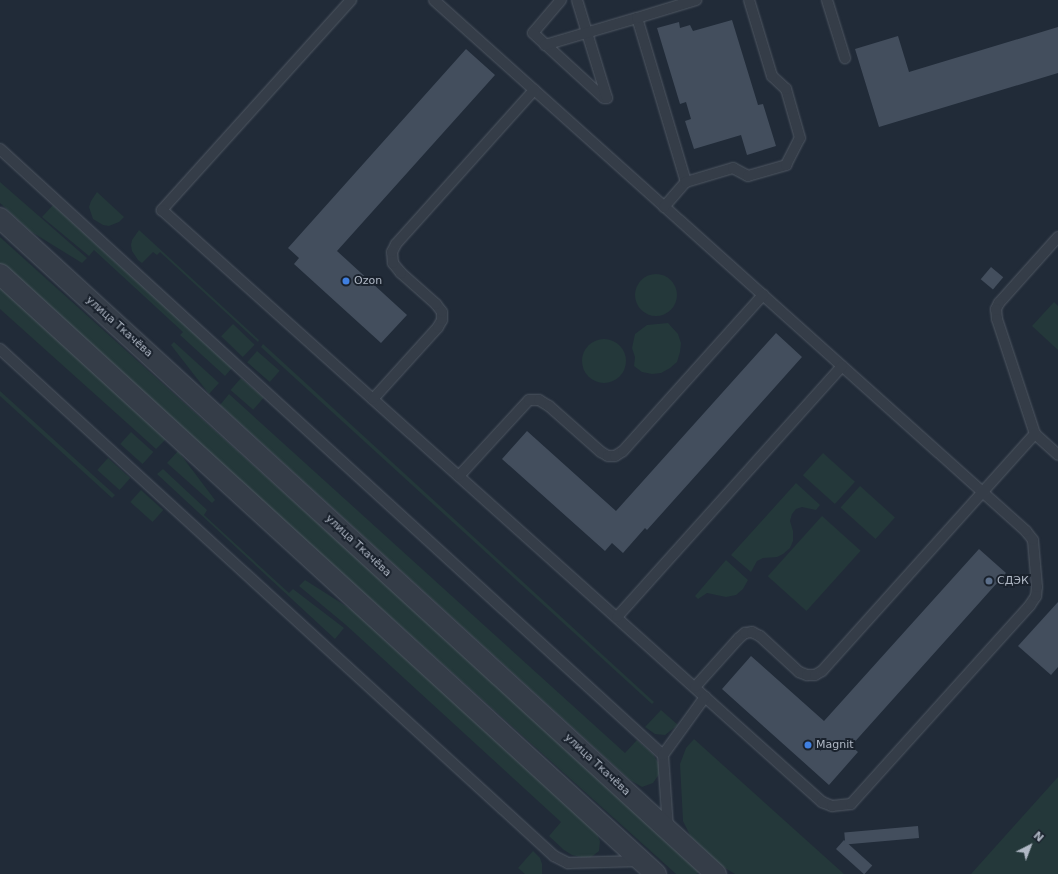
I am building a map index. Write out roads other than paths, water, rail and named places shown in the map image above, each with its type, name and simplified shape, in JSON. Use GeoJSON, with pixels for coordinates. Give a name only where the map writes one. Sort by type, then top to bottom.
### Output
{"type":"FeatureCollection","features":[{"type":"Feature","properties":{"kind":"street","name":"улица Ткачёва"},"geometry":{"type":"LineString","coordinates":[[0,218],[716,874]]}},
{"type":"Feature","properties":{"kind":"street"},"geometry":{"type":"LineString","coordinates":[[0,274],[656,874]]}},
{"type":"Feature","properties":{"kind":"lane"},"geometry":{"type":"LineString","coordinates":[[351,0],[162,210],[822,802],[832,806],[851,804],[1030,605],[1036,596],[1037,587],[1033,540],[1026,531],[983,492],[434,0]]}},
{"type":"Feature","properties":{"kind":"lane"},"geometry":{"type":"LineString","coordinates":[[561,0],[533,33],[604,98],[606,98],[588,32],[577,0]]}},
{"type":"Feature","properties":{"kind":"lane"},"geometry":{"type":"LineString","coordinates":[[545,45],[696,0]]}},
{"type":"Feature","properties":{"kind":"lane"},"geometry":{"type":"LineString","coordinates":[[664,207],[686,182],[733,168],[748,176],[786,165],[800,138],[786,89],[772,76],[749,0]]}},
{"type":"Feature","properties":{"kind":"lane"},"geometry":{"type":"LineString","coordinates":[[827,0],[845,58]]}},
{"type":"Feature","properties":{"kind":"lane"},"geometry":{"type":"LineString","coordinates":[[637,18],[686,182]]}},
{"type":"Feature","properties":{"kind":"lane"},"geometry":{"type":"LineString","coordinates":[[373,399],[438,327],[442,320],[442,312],[436,304],[401,273],[393,263],[392,252],[396,244],[534,90]]}},
{"type":"Feature","properties":{"kind":"lane"},"geometry":{"type":"LineString","coordinates":[[0,149],[663,755]]}},
{"type":"Feature","properties":{"kind":"lane"},"geometry":{"type":"LineString","coordinates":[[1058,237],[999,303],[996,310],[997,319],[1035,434],[1058,455]]}},
{"type":"Feature","properties":{"kind":"lane"},"geometry":{"type":"LineString","coordinates":[[459,476],[529,400],[539,400],[549,406],[600,452],[608,456],[615,456],[623,451],[763,295]]}},
{"type":"Feature","properties":{"kind":"lane"},"geometry":{"type":"LineString","coordinates":[[0,349],[558,860],[568,863],[642,861]]}},
{"type":"Feature","properties":{"kind":"lane"},"geometry":{"type":"LineString","coordinates":[[616,618],[842,366]]}},
{"type":"Feature","properties":{"kind":"lane"},"geometry":{"type":"LineString","coordinates":[[695,687],[739,638],[745,633],[752,632],[760,636],[799,672],[807,675],[815,675],[822,671],[1035,434]]}},
{"type":"Feature","properties":{"kind":"lane"},"geometry":{"type":"LineString","coordinates":[[668,830],[663,755],[705,697]]}},
{"type":"Feature","properties":{"kind":"place","name":"Ozon"},"geometry":{"type":"Point","coordinates":[346,281]}},
{"type":"Feature","properties":{"kind":"place","name":"СДЭК"},"geometry":{"type":"Point","coordinates":[989,581]}},
{"type":"Feature","properties":{"kind":"place","name":"Magnit"},"geometry":{"type":"Point","coordinates":[808,745]}}]}
